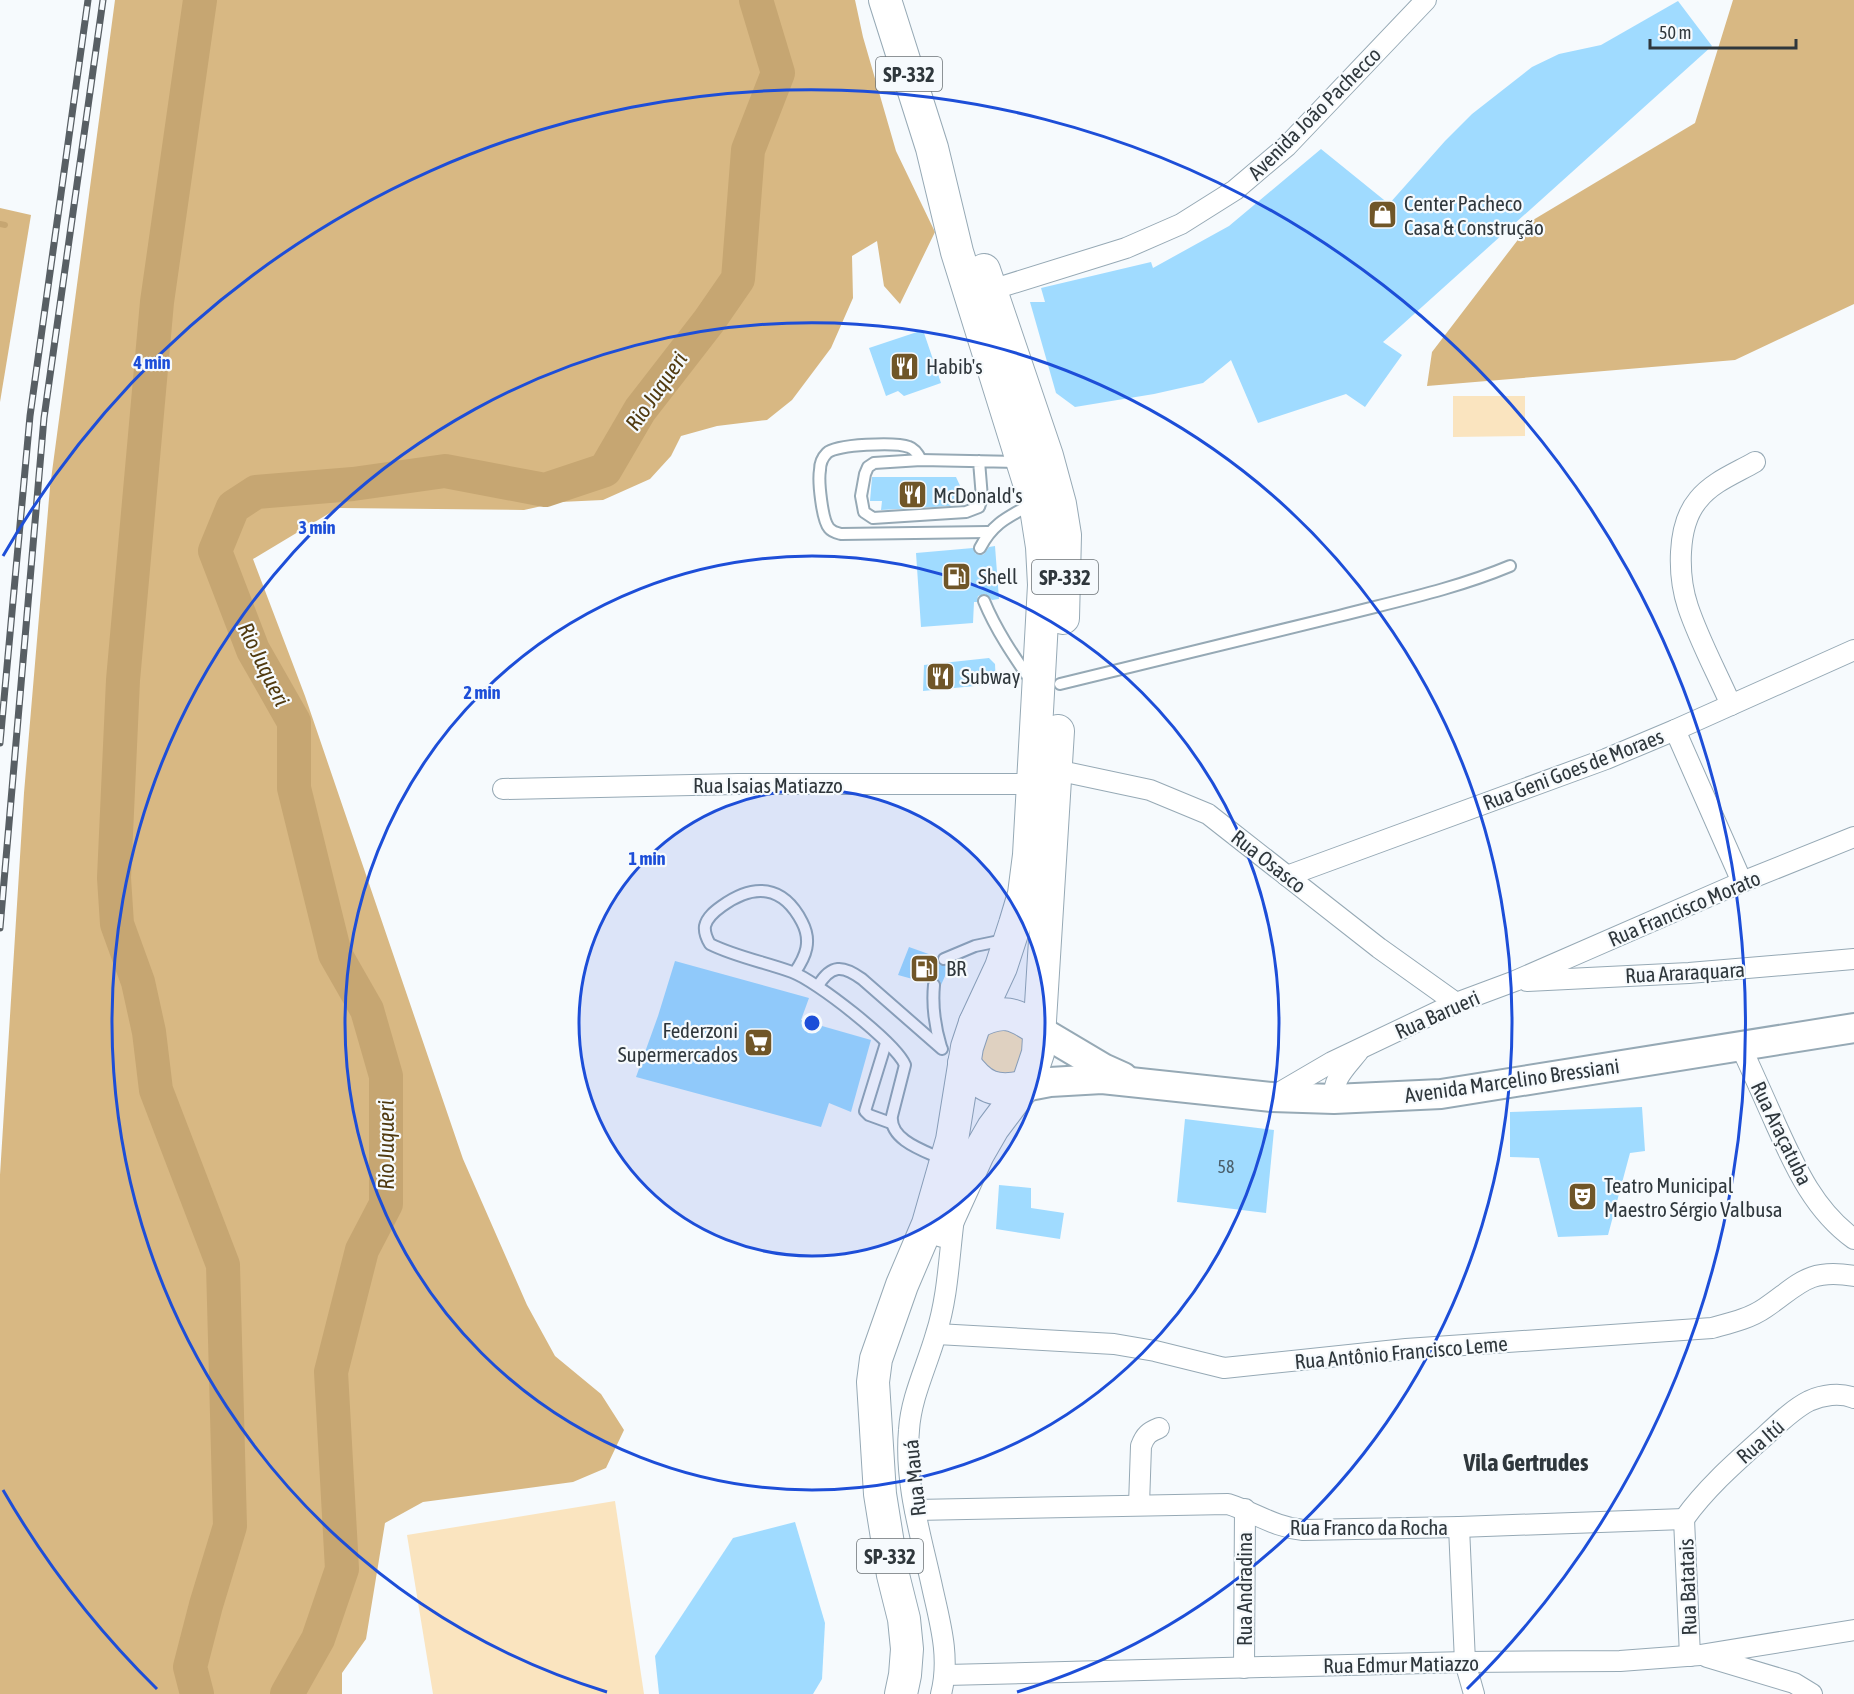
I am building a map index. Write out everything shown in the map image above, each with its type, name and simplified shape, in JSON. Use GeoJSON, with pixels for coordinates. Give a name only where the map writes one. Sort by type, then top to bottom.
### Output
{"type":"FeatureCollection","features":[{"type":"Feature","properties":{"kind":"main road","name":"SP-332"},"geometry":{"type":"LineString","coordinates":[[885,0],[932,148],[957,252],[1035,502],[1042,547],[1049,688]]}},
{"type":"Feature","properties":{"kind":"main road","name":"SP-332"},"geometry":{"type":"LineString","coordinates":[[876,1416],[934,1250],[978,1154],[993,1128],[1029,1080],[1038,1053],[1044,777],[1049,688],[1066,574],[1065,535],[1060,504],[1047,456],[991,290],[957,202],[932,148]]}},
{"type":"Feature","properties":{"kind":"main road","name":"SP-332"},"geometry":{"type":"LineString","coordinates":[[901,1694],[907,1649],[904,1619],[893,1575],[880,1494],[873,1382],[876,1359],[902,1285],[928,1224],[947,1162],[953,1056],[975,1023],[1001,967],[1011,938],[1024,894],[1044,777]]}},
{"type":"Feature","properties":{"kind":"main road"},"geometry":{"type":"LineString","coordinates":[[975,1023],[994,1014],[1006,1013],[1018,1016],[1039,1030]]}},
{"type":"Feature","properties":{"kind":"main road"},"geometry":{"type":"LineString","coordinates":[[953,1056],[988,1087],[1009,1090],[1024,1087]]}},
{"type":"Feature","properties":{"kind":"street","name":"Avenida João Pachecco"},"geometry":{"type":"LineString","coordinates":[[991,290],[1126,248],[1181,224],[1235,190],[1287,146],[1426,0]]}},
{"type":"Feature","properties":{"kind":"street"},"geometry":{"type":"LineString","coordinates":[[1731,705],[1687,606],[1681,568],[1682,538],[1686,520],[1697,500],[1714,485],[1755,462]]}},
{"type":"Feature","properties":{"kind":"street","name":"Rua Geni Goes de Moraes"},"geometry":{"type":"LineString","coordinates":[[1287,876],[1605,759],[1854,650]]}},
{"type":"Feature","properties":{"kind":"street"},"geometry":{"type":"LineString","coordinates":[[1675,730],[1742,882]]}},
{"type":"Feature","properties":{"kind":"street","name":"Rua Isaias Matiazzo"},"geometry":{"type":"LineString","coordinates":[[503,789],[1044,777]]}},
{"type":"Feature","properties":{"kind":"street","name":"Rua Osasco"},"geometry":{"type":"LineString","coordinates":[[1044,777],[1150,790],[1208,814],[1379,948],[1456,1003]]}},
{"type":"Feature","properties":{"kind":"street","name":"Rua Francisco Morato"},"geometry":{"type":"LineString","coordinates":[[1515,981],[1742,882],[1854,837]]}},
{"type":"Feature","properties":{"kind":"street","name":"Rua Araraquara"},"geometry":{"type":"LineString","coordinates":[[1515,981],[1701,972],[1854,959]]}},
{"type":"Feature","properties":{"kind":"street","name":"Rua Barueri"},"geometry":{"type":"LineString","coordinates":[[1272,1097],[1324,1066],[1456,1003],[1515,981]]}},
{"type":"Feature","properties":{"kind":"street","name":"Avenida Marcelino Bressiani"},"geometry":{"type":"LineString","coordinates":[[1024,1087],[1072,1080],[1102,1079],[1272,1097],[1334,1099],[1441,1094],[1854,1028]]}},
{"type":"Feature","properties":{"kind":"street"},"geometry":{"type":"LineString","coordinates":[[1039,1030],[1103,1068],[1133,1082]]}},
{"type":"Feature","properties":{"kind":"street","name":"Rua Araçatuba"},"geometry":{"type":"LineString","coordinates":[[1741,1047],[1800,1177],[1820,1206],[1843,1231],[1854,1239]]}},
{"type":"Feature","properties":{"kind":"street","name":"Rua Barueri"},"geometry":{"type":"LineString","coordinates":[[1334,1099],[1333,1087],[1338,1077],[1360,1050]]}},
{"type":"Feature","properties":{"kind":"street","name":"Rua Mauá"},"geometry":{"type":"LineString","coordinates":[[943,1684],[945,1651],[915,1510],[909,1466],[909,1430],[923,1370],[937,1334],[945,1298],[955,1205]]}},
{"type":"Feature","properties":{"kind":"street","name":"Rua Antônio Francisco Leme"},"geometry":{"type":"LineString","coordinates":[[937,1334],[1114,1344],[1155,1351],[1224,1368],[1406,1349],[1712,1328],[1744,1320],[1805,1279],[1834,1274],[1854,1276]]}},
{"type":"Feature","properties":{"kind":"street","name":"Rua Itú"},"geometry":{"type":"LineString","coordinates":[[1684,1519],[1701,1496],[1726,1471],[1807,1402],[1836,1394],[1854,1398]]}},
{"type":"Feature","properties":{"kind":"street"},"geometry":{"type":"LineString","coordinates":[[1139,1505],[1141,1446],[1149,1431],[1159,1428]]}},
{"type":"Feature","properties":{"kind":"street","name":"Rua Franco da Rocha"},"geometry":{"type":"LineString","coordinates":[[915,1510],[1228,1504],[1245,1509],[1285,1528],[1304,1530],[1684,1519]]}},
{"type":"Feature","properties":{"kind":"street","name":"Rua Andradina"},"geometry":{"type":"LineString","coordinates":[[1244,1668],[1245,1509]]}},
{"type":"Feature","properties":{"kind":"street","name":"Rua Batatais"},"geometry":{"type":"LineString","coordinates":[[1684,1519],[1695,1655]]}},
{"type":"Feature","properties":{"kind":"street"},"geometry":{"type":"LineString","coordinates":[[1459,1527],[1465,1662],[1474,1694]]}},
{"type":"Feature","properties":{"kind":"street","name":"Rua Edmur Matiazzo"},"geometry":{"type":"LineString","coordinates":[[943,1684],[1244,1668],[1465,1662],[1620,1661],[1695,1655],[1854,1630]]}},
{"type":"Feature","properties":{"kind":"street"},"geometry":{"type":"LineString","coordinates":[[1695,1655],[1794,1683],[1812,1694]]}},
{"type":"Feature","properties":{"kind":"lane"},"geometry":{"type":"LineString","coordinates":[[921,459],[909,447],[900,445],[844,447],[829,452],[821,461],[819,473],[825,522],[831,531],[841,534],[988,532]]}},
{"type":"Feature","properties":{"kind":"lane"},"geometry":{"type":"LineString","coordinates":[[979,461],[982,498],[981,503],[974,510],[873,518],[864,512],[861,496],[865,474],[868,467],[880,461],[921,459],[1023,462]]}},
{"type":"Feature","properties":{"kind":"lane"},"geometry":{"type":"LineString","coordinates":[[980,548],[988,532],[1001,520],[1035,502]]}},
{"type":"Feature","properties":{"kind":"lane"},"geometry":{"type":"LineString","coordinates":[[984,601],[1008,647],[1049,688],[1408,598],[1478,579],[1510,566]]}},
{"type":"Feature","properties":{"kind":"lane"},"geometry":{"type":"LineString","coordinates":[[795,972],[805,957],[808,943],[806,929],[790,904],[777,894],[767,891],[743,893],[713,912],[708,919],[705,932],[710,944],[721,950],[795,972],[818,986],[868,1025],[903,1058],[905,1065],[891,1123]]}},
{"type":"Feature","properties":{"kind":"lane"},"geometry":{"type":"LineString","coordinates":[[944,959],[975,946],[1011,938]]}},
{"type":"Feature","properties":{"kind":"lane"},"geometry":{"type":"LineString","coordinates":[[818,986],[829,972],[839,968],[850,970],[953,1056]]}},
{"type":"Feature","properties":{"kind":"lane"},"geometry":{"type":"LineString","coordinates":[[934,985],[932,998],[936,1030],[953,1056]]}},
{"type":"Feature","properties":{"kind":"lane"},"geometry":{"type":"LineString","coordinates":[[886,1043],[866,1111],[869,1115],[891,1123],[899,1136],[947,1162]]}},
{"type":"Feature","properties":{"kind":"shaded area"},"geometry":{"type":"Polygon","coordinates":[[[115,0],[855,0],[863,37],[896,151],[935,232],[900,304],[884,286],[877,241],[852,256],[853,298],[831,348],[792,400],[767,420],[717,426],[681,436],[671,456],[650,479],[603,500],[560,502],[524,510],[338,508],[253,559],[305,696],[463,1159],[527,1305],[555,1356],[601,1394],[624,1430],[606,1468],[573,1482],[423,1502],[385,1523],[366,1639],[342,1673],[342,1694],[0,1694],[0,1175],[24,793],[50,487],[115,0]]]}},
{"type":"Feature","properties":{"kind":"shaded area"},"geometry":{"type":"Polygon","coordinates":[[[1733,0],[1854,0],[1854,304],[1735,360],[1427,386],[1432,352],[1533,220],[1695,123],[1733,0]]]}},
{"type":"Feature","properties":{"kind":"shaded area"},"geometry":{"type":"Polygon","coordinates":[[[0,208],[31,215],[0,402],[0,208]]]}},
{"type":"Feature","properties":{"kind":"shaded area"},"geometry":{"type":"Polygon","coordinates":[[[1453,396],[1525,396],[1525,436],[1453,437],[1453,396]]]}},
{"type":"Feature","properties":{"kind":"shaded area"},"geometry":{"type":"Polygon","coordinates":[[[1001,1022],[1029,1040],[1024,1059],[1011,1076],[996,1077],[979,1058],[983,1035],[1001,1022]]]}},
{"type":"Feature","properties":{"kind":"shaded area"},"geometry":{"type":"Polygon","coordinates":[[[615,1501],[644,1694],[433,1694],[407,1535],[615,1501]]]}},
{"type":"Feature","properties":{"kind":"building","name":"Center Pacheco Casa & Construção"},"geometry":{"type":"Polygon","coordinates":[[[1678,1],[1712,46],[1383,342],[1402,355],[1365,407],[1346,394],[1258,423],[1231,360],[1203,383],[1154,394],[1075,407],[1056,393],[1030,302],[1045,302],[1041,288],[1151,262],[1153,268],[1229,226],[1321,149],[1389,204],[1472,114],[1532,67],[1559,54],[1601,45],[1678,1]]]}},
{"type":"Feature","properties":{"kind":"building","name":"Habib's"},"geometry":{"type":"Polygon","coordinates":[[[923,330],[941,383],[904,396],[898,391],[886,396],[869,348],[923,330]]]}},
{"type":"Feature","properties":{"kind":"building","name":"McDonald's"},"geometry":{"type":"Polygon","coordinates":[[[872,477],[956,477],[962,490],[950,506],[881,510],[882,501],[870,501],[872,477]]]}},
{"type":"Feature","properties":{"kind":"building","name":"Shell"},"geometry":{"type":"Polygon","coordinates":[[[995,546],[999,599],[992,600],[985,594],[978,596],[977,602],[974,602],[973,623],[921,627],[916,553],[973,548],[976,554],[981,555],[989,547],[995,546]]]}},
{"type":"Feature","properties":{"kind":"building"},"geometry":{"type":"Polygon","coordinates":[[[989,658],[995,664],[996,684],[923,691],[924,665],[989,658]]]}},
{"type":"Feature","properties":{"kind":"building","name":"BR"},"geometry":{"type":"Polygon","coordinates":[[[909,947],[937,957],[940,965],[950,965],[941,985],[940,981],[935,978],[930,979],[927,983],[898,975],[909,947]]]}},
{"type":"Feature","properties":{"kind":"building","name":"Federzoni Supermercados"},"geometry":{"type":"Polygon","coordinates":[[[675,961],[809,998],[801,1020],[871,1040],[851,1112],[829,1103],[821,1127],[636,1077],[675,961]]]}},
{"type":"Feature","properties":{"kind":"building","name":"Teatro Municipal Maestro Sérgio Valbusa"},"geometry":{"type":"Polygon","coordinates":[[[1642,1107],[1645,1151],[1630,1153],[1608,1235],[1558,1237],[1539,1158],[1510,1157],[1510,1112],[1642,1107]]]}},
{"type":"Feature","properties":{"kind":"building"},"geometry":{"type":"Polygon","coordinates":[[[1185,1119],[1274,1130],[1266,1213],[1177,1202],[1185,1119]]]}},
{"type":"Feature","properties":{"kind":"building"},"geometry":{"type":"Polygon","coordinates":[[[999,1185],[1031,1188],[1031,1208],[1064,1213],[1060,1239],[996,1229],[999,1185]]]}},
{"type":"Feature","properties":{"kind":"building"},"geometry":{"type":"Polygon","coordinates":[[[795,1522],[825,1623],[822,1679],[813,1694],[659,1694],[655,1656],[733,1538],[795,1522]]]}},
{"type":"Feature","properties":{"kind":"waterway"},"geometry":{"type":"LineString","coordinates":[[197,1694],[190,1667],[230,1526],[223,1265],[156,1090],[149,1032],[138,982],[117,924],[114,878],[123,680],[157,302],[200,0]]}},
{"type":"Feature","properties":{"kind":"waterway","name":"Rio Juqueri"},"geometry":{"type":"LineString","coordinates":[[287,1694],[318,1639],[342,1569],[331,1372],[362,1250],[386,1204],[386,1076],[367,1010],[335,954],[294,788],[294,722],[253,650],[215,551],[233,507],[256,492],[353,484],[445,471],[545,490],[605,470],[640,410],[709,321],[738,279],[748,150],[778,73],[756,0]]}},
{"type":"Feature","properties":{"kind":"waterway"},"geometry":{"type":"LineString","coordinates":[[0,224],[5,225]]}},
{"type":"Feature","properties":{"kind":"railway"},"geometry":{"type":"LineString","coordinates":[[0,743],[30,416],[88,0]]}},
{"type":"Feature","properties":{"kind":"railway"},"geometry":{"type":"LineString","coordinates":[[0,928],[44,418],[103,0]]}},
{"type":"Feature","properties":{"kind":"place","name":"Center Pacheco Casa & Construção"},"geometry":{"type":"Point","coordinates":[1383,215]}},
{"type":"Feature","properties":{"kind":"place","name":"Habib's"},"geometry":{"type":"Point","coordinates":[905,366]}},
{"type":"Feature","properties":{"kind":"place","name":"McDonald's"},"geometry":{"type":"Point","coordinates":[912,495]}},
{"type":"Feature","properties":{"kind":"place","name":"Shell"},"geometry":{"type":"Point","coordinates":[957,576]}},
{"type":"Feature","properties":{"kind":"place","name":"Subway"},"geometry":{"type":"Point","coordinates":[940,676]}},
{"type":"Feature","properties":{"kind":"place","name":"BR"},"geometry":{"type":"Point","coordinates":[925,968]}},
{"type":"Feature","properties":{"kind":"place","name":"Federzoni Supermercados"},"geometry":{"type":"Point","coordinates":[759,1042]}},
{"type":"Feature","properties":{"kind":"place","name":"Teatro Municipal Maestro Sérgio Valbusa"},"geometry":{"type":"Point","coordinates":[1583,1197]}},
{"type":"Feature","properties":{"kind":"district","name":"Vila Gertrudes"},"geometry":{"type":"Point","coordinates":[1526,1462]}}]}
